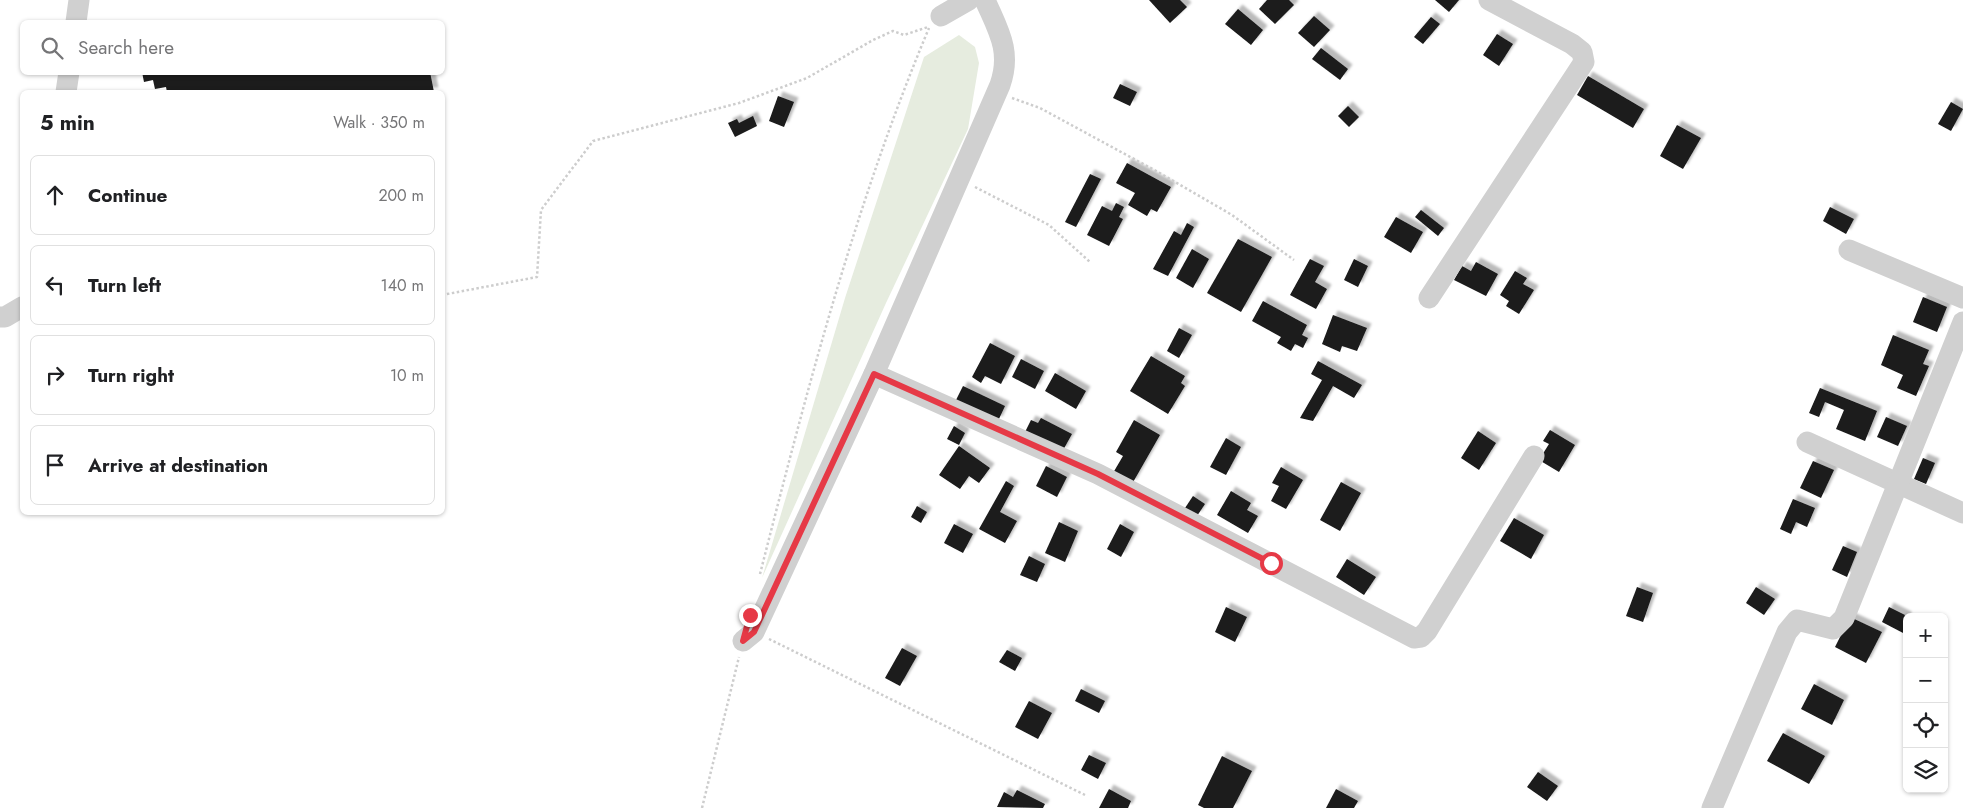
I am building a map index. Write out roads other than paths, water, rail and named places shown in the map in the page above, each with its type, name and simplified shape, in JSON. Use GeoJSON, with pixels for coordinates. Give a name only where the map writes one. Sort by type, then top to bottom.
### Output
{"type":"FeatureCollection","features":[{"type":"Feature","properties":{"kind":"street"},"geometry":{"type":"LineString","coordinates":[[76,20],[79,0]]}},
{"type":"Feature","properties":{"kind":"street"},"geometry":{"type":"LineString","coordinates":[[941,16],[969,0]]}},
{"type":"Feature","properties":{"kind":"street"},"geometry":{"type":"LineString","coordinates":[[749,637],[874,374],[1004,74],[1006,58],[1004,43],[985,0]]}},
{"type":"Feature","properties":{"kind":"street"},"geometry":{"type":"LineString","coordinates":[[1429,298],[1584,62],[1582,52],[1572,44],[1490,0]]}},
{"type":"Feature","properties":{"kind":"street"},"geometry":{"type":"LineString","coordinates":[[66,90],[69,75]]}},
{"type":"Feature","properties":{"kind":"street"},"geometry":{"type":"LineString","coordinates":[[1850,250],[1963,298]]}},
{"type":"Feature","properties":{"kind":"street"},"geometry":{"type":"LineString","coordinates":[[0,316],[5,317],[20,308]]}},
{"type":"Feature","properties":{"kind":"street"},"geometry":{"type":"LineString","coordinates":[[1712,808],[1787,632],[1796,620],[1834,629],[1844,618],[1963,322]]}},
{"type":"Feature","properties":{"kind":"street"},"geometry":{"type":"LineString","coordinates":[[874,374],[1098,474],[1414,638],[1421,637],[1427,631],[1534,456]]}},
{"type":"Feature","properties":{"kind":"street"},"geometry":{"type":"LineString","coordinates":[[1807,442],[1963,513]]}}]}
